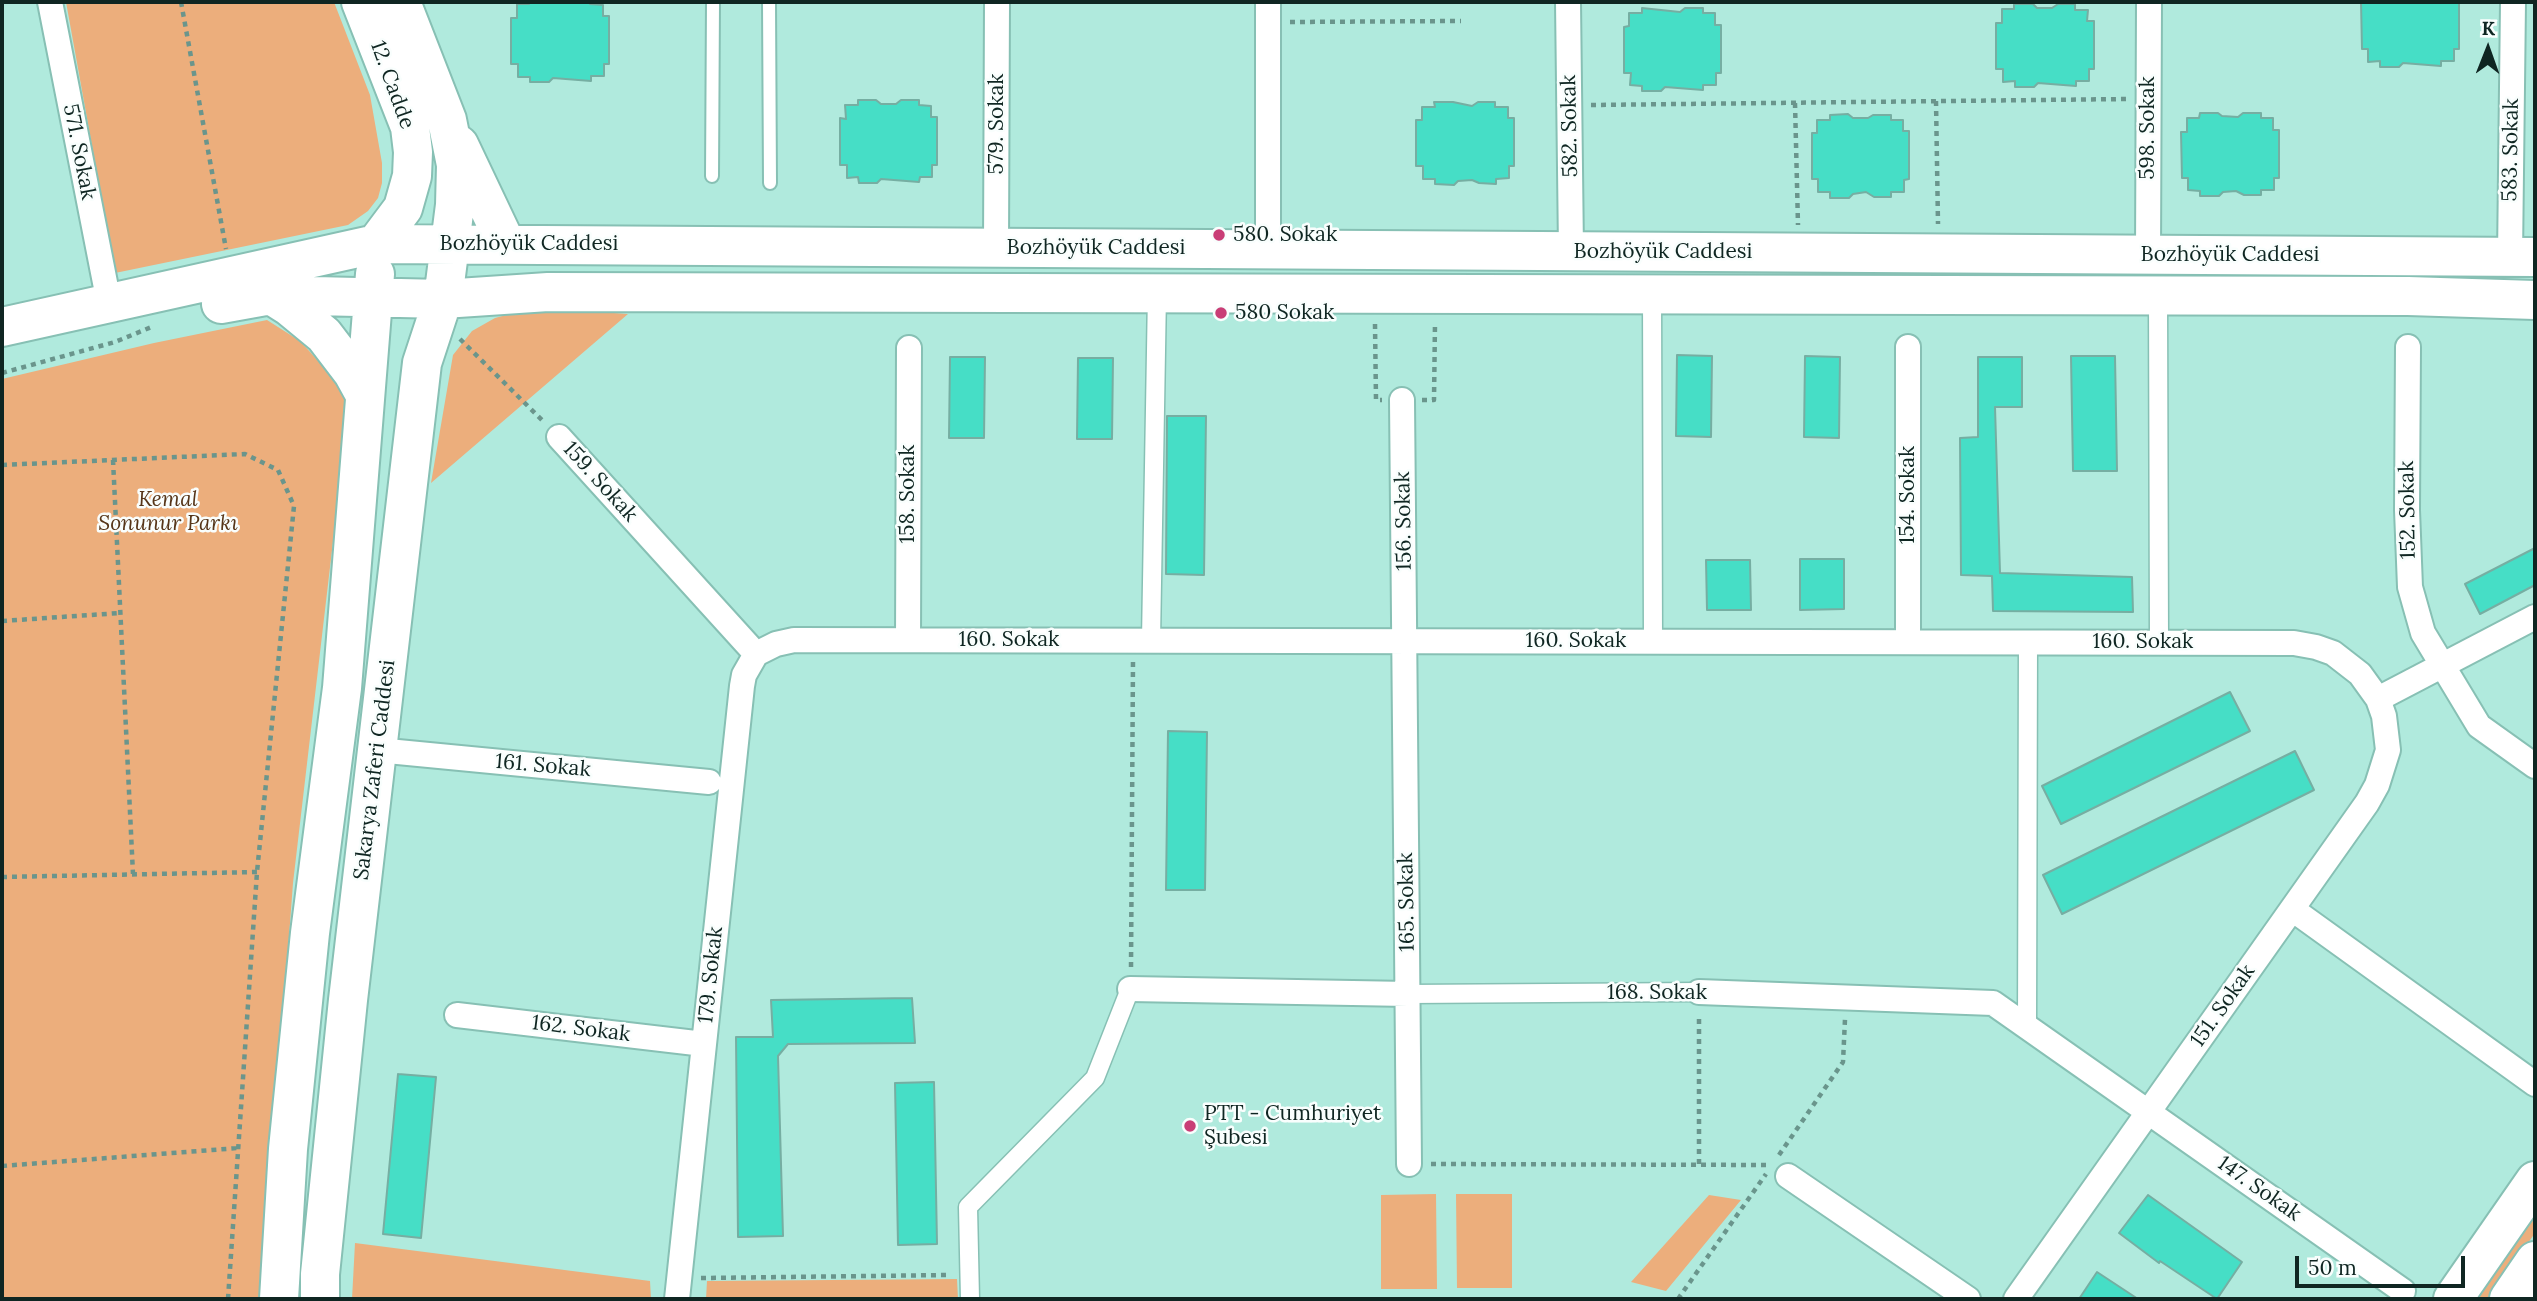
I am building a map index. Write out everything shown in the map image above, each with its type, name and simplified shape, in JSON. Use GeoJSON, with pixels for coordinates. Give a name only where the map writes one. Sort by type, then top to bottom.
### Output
{"type":"FeatureCollection","features":[{"type":"Feature","properties":{"kind":"main road","name":"12. Cadde"},"geometry":{"type":"LineString","coordinates":[[361,2],[410,127],[413,152],[412,176],[403,208],[376,244]]}},
{"type":"Feature","properties":{"kind":"main road","name":"12. Cadde"},"geometry":{"type":"LineString","coordinates":[[401,2],[447,120],[456,165],[451,244]]}},
{"type":"Feature","properties":{"kind":"main road"},"geometry":{"type":"LineString","coordinates":[[447,120],[506,244]]}},
{"type":"Feature","properties":{"kind":"main road","name":"Bozhöyük Caddesi"},"geometry":{"type":"LineString","coordinates":[[2,327],[376,244],[2522,257]]}},
{"type":"Feature","properties":{"kind":"main road","name":"Sakarya Zaferi Caddesi"},"geometry":{"type":"LineString","coordinates":[[279,1299],[288,1149],[312,920],[342,688],[376,244]]}},
{"type":"Feature","properties":{"kind":"main road","name":"Sakarya Zaferi Caddesi"},"geometry":{"type":"LineString","coordinates":[[320,1299],[320,1274],[348,999],[422,363],[440,308],[451,244]]}},
{"type":"Feature","properties":{"kind":"main road","name":"Bozhöyük Caddesi"},"geometry":{"type":"LineString","coordinates":[[2,346],[271,295],[373,298],[440,308],[548,292],[2408,296],[2535,300]]}},
{"type":"Feature","properties":{"kind":"main road"},"geometry":{"type":"LineString","coordinates":[[271,295],[324,335],[339,353],[364,393]]}},
{"type":"Feature","properties":{"kind":"main road"},"geometry":{"type":"LineString","coordinates":[[2453,1299],[2535,1181]]}},
{"type":"Feature","properties":{"kind":"main road"},"geometry":{"type":"LineString","coordinates":[[2509,1299],[2535,1261]]}},
{"type":"Feature","properties":{"kind":"street","name":"571. Sokak"},"geometry":{"type":"LineString","coordinates":[[50,2],[109,303]]}},
{"type":"Feature","properties":{"kind":"street","name":"579. Sokak"},"geometry":{"type":"LineString","coordinates":[[996,247],[998,2]]}},
{"type":"Feature","properties":{"kind":"street","name":"582. Sokak"},"geometry":{"type":"LineString","coordinates":[[1568,2],[1571,251]]}},
{"type":"Feature","properties":{"kind":"street","name":"598. Sokak"},"geometry":{"type":"LineString","coordinates":[[2148,255],[2149,2]]}},
{"type":"Feature","properties":{"kind":"street","name":"583. Sokak"},"geometry":{"type":"LineString","coordinates":[[2513,2],[2522,257]]}},
{"type":"Feature","properties":{"kind":"street"},"geometry":{"type":"LineString","coordinates":[[1268,12],[1268,249]]}},
{"type":"Feature","properties":{"kind":"street"},"geometry":{"type":"LineString","coordinates":[[1142,640],[1157,293]]}},
{"type":"Feature","properties":{"kind":"street"},"geometry":{"type":"LineString","coordinates":[[1652,295],[1653,642]]}},
{"type":"Feature","properties":{"kind":"street"},"geometry":{"type":"LineString","coordinates":[[2158,295],[2159,642]]}},
{"type":"Feature","properties":{"kind":"street","name":"154. Sokak"},"geometry":{"type":"LineString","coordinates":[[1908,347],[1908,642]]}},
{"type":"Feature","properties":{"kind":"street","name":"152. Sokak"},"geometry":{"type":"LineString","coordinates":[[2408,347],[2407,510],[2410,587],[2423,633],[2479,726],[2535,766]]}},
{"type":"Feature","properties":{"kind":"street","name":"158. Sokak"},"geometry":{"type":"LineString","coordinates":[[908,640],[909,348]]}},
{"type":"Feature","properties":{"kind":"street","name":"156. Sokak"},"geometry":{"type":"LineString","coordinates":[[1402,400],[1405,641]]}},
{"type":"Feature","properties":{"kind":"street","name":"159. Sokak"},"geometry":{"type":"LineString","coordinates":[[559,437],[756,654]]}},
{"type":"Feature","properties":{"kind":"street"},"geometry":{"type":"LineString","coordinates":[[2378,699],[2535,617]]}},
{"type":"Feature","properties":{"kind":"street","name":"160. Sokak"},"geometry":{"type":"LineString","coordinates":[[756,654],[776,644],[794,640],[2294,643],[2333,653],[2355,669],[2378,699]]}},
{"type":"Feature","properties":{"kind":"street","name":"165. Sokak"},"geometry":{"type":"LineString","coordinates":[[1405,641],[1409,1164]]}},
{"type":"Feature","properties":{"kind":"street"},"geometry":{"type":"LineString","coordinates":[[2027,1026],[2028,642]]}},
{"type":"Feature","properties":{"kind":"street","name":"179. Sokak"},"geometry":{"type":"LineString","coordinates":[[678,1289],[740,702],[744,675],[756,654]]}},
{"type":"Feature","properties":{"kind":"street","name":"151. Sokak"},"geometry":{"type":"LineString","coordinates":[[2016,1299],[2367,803],[2377,785],[2388,750],[2388,733],[2378,699]]}},
{"type":"Feature","properties":{"kind":"street","name":"161. Sokak"},"geometry":{"type":"LineString","coordinates":[[377,750],[709,782]]}},
{"type":"Feature","properties":{"kind":"street"},"geometry":{"type":"LineString","coordinates":[[2292,909],[2535,1084]]}},
{"type":"Feature","properties":{"kind":"street"},"geometry":{"type":"LineString","coordinates":[[970,1299],[968,1207],[1095,1078],[1130,989]]}},
{"type":"Feature","properties":{"kind":"street","name":"168. Sokak"},"geometry":{"type":"LineString","coordinates":[[1130,989],[1408,994],[1699,992],[1993,1003],[2150,1111]]}},
{"type":"Feature","properties":{"kind":"street","name":"162. Sokak"},"geometry":{"type":"LineString","coordinates":[[457,1015],[704,1044]]}},
{"type":"Feature","properties":{"kind":"street","name":"147. Sokak"},"geometry":{"type":"LineString","coordinates":[[2150,1111],[2403,1291]]}},
{"type":"Feature","properties":{"kind":"street"},"geometry":{"type":"LineString","coordinates":[[1780,1170],[1968,1299]]}},
{"type":"Feature","properties":{"kind":"lane"},"geometry":{"type":"LineString","coordinates":[[712,176],[713,2]]}},
{"type":"Feature","properties":{"kind":"lane"},"geometry":{"type":"LineString","coordinates":[[769,2],[770,183]]}},
{"type":"Feature","properties":{"kind":"path"},"geometry":{"type":"LineString","coordinates":[[181,2],[231,277]]}},
{"type":"Feature","properties":{"kind":"path"},"geometry":{"type":"LineString","coordinates":[[1268,12],[1461,21]]}},
{"type":"Feature","properties":{"kind":"path"},"geometry":{"type":"LineString","coordinates":[[1569,106],[2148,99]]}},
{"type":"Feature","properties":{"kind":"path"},"geometry":{"type":"LineString","coordinates":[[1936,101],[1938,253]]}},
{"type":"Feature","properties":{"kind":"path"},"geometry":{"type":"LineString","coordinates":[[1795,103],[1799,252]]}},
{"type":"Feature","properties":{"kind":"path"},"geometry":{"type":"LineString","coordinates":[[1375,294],[1376,400],[1434,400],[1436,294]]}},
{"type":"Feature","properties":{"kind":"path","name":"159. Sokak"},"geometry":{"type":"LineString","coordinates":[[440,308],[559,437]]}},
{"type":"Feature","properties":{"kind":"path"},"geometry":{"type":"LineString","coordinates":[[2,373],[116,342],[193,309]]}},
{"type":"Feature","properties":{"kind":"path"},"geometry":{"type":"LineString","coordinates":[[2,465],[245,454],[278,470],[294,506],[257,872],[228,1299]]}},
{"type":"Feature","properties":{"kind":"path"},"geometry":{"type":"LineString","coordinates":[[113,460],[133,874]]}},
{"type":"Feature","properties":{"kind":"path"},"geometry":{"type":"LineString","coordinates":[[2,621],[120,612]]}},
{"type":"Feature","properties":{"kind":"path"},"geometry":{"type":"LineString","coordinates":[[1130,989],[1142,640]]}},
{"type":"Feature","properties":{"kind":"path"},"geometry":{"type":"LineString","coordinates":[[2,877],[257,872]]}},
{"type":"Feature","properties":{"kind":"path"},"geometry":{"type":"LineString","coordinates":[[1699,992],[1699,1164]]}},
{"type":"Feature","properties":{"kind":"path"},"geometry":{"type":"LineString","coordinates":[[1678,1299],[1780,1170],[1843,1062],[1845,997]]}},
{"type":"Feature","properties":{"kind":"path"},"geometry":{"type":"LineString","coordinates":[[2,1166],[239,1148]]}},
{"type":"Feature","properties":{"kind":"path"},"geometry":{"type":"LineString","coordinates":[[1409,1164],[1699,1164],[1780,1170]]}},
{"type":"Feature","properties":{"kind":"path"},"geometry":{"type":"LineString","coordinates":[[678,1289],[969,1275]]}},
{"type":"Feature","properties":{"kind":"green space"},"geometry":{"type":"Polygon","coordinates":[[[66,2],[334,2],[370,95],[382,163],[382,183],[378,198],[368,211],[348,225],[115,273],[66,2]]]}},
{"type":"Feature","properties":{"kind":"green space"},"geometry":{"type":"Polygon","coordinates":[[[572,310],[628,314],[431,483],[453,355],[472,331],[495,318],[521,311],[572,310]]]}},
{"type":"Feature","properties":{"kind":"green space","name":"Kemal Sonunur Parkı"},"geometry":{"type":"Polygon","coordinates":[[[267,320],[300,341],[345,390],[338,499],[293,883],[262,1299],[2,1299],[2,379],[154,343],[267,320]]]}},
{"type":"Feature","properties":{"kind":"green space"},"geometry":{"type":"Polygon","coordinates":[[[1436,1194],[1437,1289],[1381,1289],[1381,1195],[1436,1194]]]}},
{"type":"Feature","properties":{"kind":"green space"},"geometry":{"type":"Polygon","coordinates":[[[1456,1194],[1512,1194],[1512,1288],[1457,1288],[1456,1194]]]}},
{"type":"Feature","properties":{"kind":"green space"},"geometry":{"type":"Polygon","coordinates":[[[1709,1195],[1741,1200],[1666,1291],[1631,1282],[1709,1195]]]}},
{"type":"Feature","properties":{"kind":"green space"},"geometry":{"type":"Polygon","coordinates":[[[2535,1211],[2535,1233],[2489,1299],[2474,1299],[2535,1211]]]}},
{"type":"Feature","properties":{"kind":"green space"},"geometry":{"type":"Polygon","coordinates":[[[355,1243],[650,1281],[651,1299],[352,1299],[355,1243]]]}},
{"type":"Feature","properties":{"kind":"green space"},"geometry":{"type":"Polygon","coordinates":[[[957,1279],[958,1299],[706,1299],[707,1281],[957,1279]]]}},
{"type":"Feature","properties":{"kind":"building"},"geometry":{"type":"Polygon","coordinates":[[[590,2],[603,5],[603,16],[609,16],[609,64],[604,64],[604,76],[591,76],[591,81],[553,78],[549,82],[530,82],[530,77],[518,77],[518,64],[511,64],[511,18],[517,18],[517,4],[590,2]]]}},
{"type":"Feature","properties":{"kind":"building"},"geometry":{"type":"Polygon","coordinates":[[[2361,2],[2459,2],[2459,49],[2454,49],[2454,61],[2441,61],[2441,66],[2403,63],[2399,67],[2380,67],[2380,61],[2368,62],[2368,49],[2362,49],[2361,2]]]}},
{"type":"Feature","properties":{"kind":"building"},"geometry":{"type":"Polygon","coordinates":[[[2014,4],[2052,8],[2058,4],[2075,4],[2075,10],[2088,10],[2087,21],[2094,21],[2094,69],[2089,69],[2089,81],[2076,81],[2076,86],[2038,83],[2034,87],[2015,87],[2015,81],[2003,82],[2003,69],[1996,69],[1996,23],[2002,23],[2002,9],[2014,9],[2014,4]]]}},
{"type":"Feature","properties":{"kind":"building"},"geometry":{"type":"Polygon","coordinates":[[[1642,8],[1680,12],[1685,8],[1703,8],[1703,13],[1715,13],[1715,25],[1721,25],[1721,73],[1716,73],[1716,85],[1703,85],[1703,90],[1665,87],[1661,91],[1642,91],[1642,86],[1630,85],[1631,73],[1624,73],[1624,27],[1629,26],[1629,13],[1642,13],[1642,8]]]}},
{"type":"Feature","properties":{"kind":"building"},"geometry":{"type":"Polygon","coordinates":[[[858,100],[896,104],[901,100],[919,100],[919,105],[931,106],[931,117],[937,117],[937,165],[932,165],[932,177],[920,177],[919,182],[881,179],[877,183],[859,183],[858,177],[847,178],[847,165],[840,165],[840,118],[846,119],[845,105],[858,105],[858,100]]]}},
{"type":"Feature","properties":{"kind":"building"},"geometry":{"type":"Polygon","coordinates":[[[1434,102],[1472,106],[1478,102],[1495,102],[1495,107],[1508,107],[1508,118],[1514,118],[1514,166],[1509,166],[1509,178],[1496,179],[1496,184],[1472,180],[1458,181],[1454,185],[1435,184],[1435,179],[1423,179],[1423,166],[1416,166],[1416,120],[1422,120],[1422,107],[1435,107],[1434,102]]]}},
{"type":"Feature","properties":{"kind":"building"},"geometry":{"type":"Polygon","coordinates":[[[2200,113],[2238,117],[2243,113],[2261,113],[2261,118],[2273,118],[2273,130],[2279,130],[2279,178],[2274,178],[2274,190],[2261,190],[2261,195],[2244,195],[2236,191],[2223,192],[2219,196],[2200,196],[2200,191],[2188,190],[2188,178],[2182,178],[2181,132],[2187,132],[2187,118],[2199,118],[2200,113]]]}},
{"type":"Feature","properties":{"kind":"building"},"geometry":{"type":"Polygon","coordinates":[[[1848,114],[1853,118],[1891,115],[1891,120],[1903,120],[1903,131],[1909,131],[1909,179],[1904,180],[1904,192],[1891,192],[1891,197],[1874,197],[1866,192],[1853,194],[1849,198],[1830,198],[1830,192],[1818,192],[1818,179],[1812,179],[1812,133],[1817,133],[1817,120],[1830,120],[1830,115],[1848,114]]]}},
{"type":"Feature","properties":{"kind":"building"},"geometry":{"type":"Polygon","coordinates":[[[1677,355],[1712,356],[1711,437],[1676,436],[1677,355]]]}},
{"type":"Feature","properties":{"kind":"building"},"geometry":{"type":"Polygon","coordinates":[[[1805,356],[1840,357],[1839,438],[1804,437],[1805,356]]]}},
{"type":"Feature","properties":{"kind":"building"},"geometry":{"type":"Polygon","coordinates":[[[2071,356],[2115,356],[2117,471],[2073,471],[2071,356]]]}},
{"type":"Feature","properties":{"kind":"building"},"geometry":{"type":"Polygon","coordinates":[[[950,357],[985,357],[984,438],[949,438],[950,357]]]}},
{"type":"Feature","properties":{"kind":"building"},"geometry":{"type":"Polygon","coordinates":[[[1978,357],[2022,357],[2022,407],[1995,407],[2000,573],[2132,577],[2133,612],[1993,611],[1992,576],[1961,575],[1960,438],[1978,437],[1978,357]]]}},
{"type":"Feature","properties":{"kind":"building"},"geometry":{"type":"Polygon","coordinates":[[[1078,358],[1113,358],[1112,439],[1077,439],[1078,358]]]}},
{"type":"Feature","properties":{"kind":"building"},"geometry":{"type":"Polygon","coordinates":[[[1167,416],[1206,416],[1204,575],[1166,574],[1167,416]]]}},
{"type":"Feature","properties":{"kind":"building"},"geometry":{"type":"Polygon","coordinates":[[[2535,548],[2535,585],[2480,614],[2465,584],[2535,548]]]}},
{"type":"Feature","properties":{"kind":"building"},"geometry":{"type":"Polygon","coordinates":[[[1800,559],[1844,559],[1844,609],[1800,610],[1800,559]]]}},
{"type":"Feature","properties":{"kind":"building"},"geometry":{"type":"Polygon","coordinates":[[[1706,560],[1750,560],[1751,610],[1707,610],[1706,560]]]}},
{"type":"Feature","properties":{"kind":"building"},"geometry":{"type":"Polygon","coordinates":[[[2230,692],[2250,731],[2061,824],[2042,786],[2230,692]]]}},
{"type":"Feature","properties":{"kind":"building"},"geometry":{"type":"Polygon","coordinates":[[[1168,731],[1207,732],[1205,890],[1166,890],[1168,731]]]}},
{"type":"Feature","properties":{"kind":"building"},"geometry":{"type":"Polygon","coordinates":[[[2295,751],[2314,790],[2062,914],[2043,875],[2295,751]]]}},
{"type":"Feature","properties":{"kind":"building"},"geometry":{"type":"Polygon","coordinates":[[[912,998],[915,1043],[788,1044],[778,1056],[783,1236],[738,1237],[736,1037],[773,1037],[771,1000],[912,998]]]}},
{"type":"Feature","properties":{"kind":"building"},"geometry":{"type":"Polygon","coordinates":[[[398,1074],[436,1077],[421,1238],[383,1234],[398,1074]]]}},
{"type":"Feature","properties":{"kind":"building"},"geometry":{"type":"Polygon","coordinates":[[[934,1082],[937,1244],[898,1245],[895,1083],[934,1082]]]}},
{"type":"Feature","properties":{"kind":"building"},"geometry":{"type":"Polygon","coordinates":[[[2148,1195],[2242,1262],[2217,1299],[2160,1261],[2159,1263],[2119,1233],[2148,1195]]]}},
{"type":"Feature","properties":{"kind":"building"},"geometry":{"type":"Polygon","coordinates":[[[2097,1272],[2138,1299],[2079,1299],[2097,1272]]]}},
{"type":"Feature","properties":{"kind":"place","name":"580. Sokak"},"geometry":{"type":"Point","coordinates":[1219,235]}},
{"type":"Feature","properties":{"kind":"place","name":"580 Sokak"},"geometry":{"type":"Point","coordinates":[1221,313]}},
{"type":"Feature","properties":{"kind":"place","name":"PTT - Cumhuriyet Şubesi"},"geometry":{"type":"Point","coordinates":[1190,1126]}}]}
